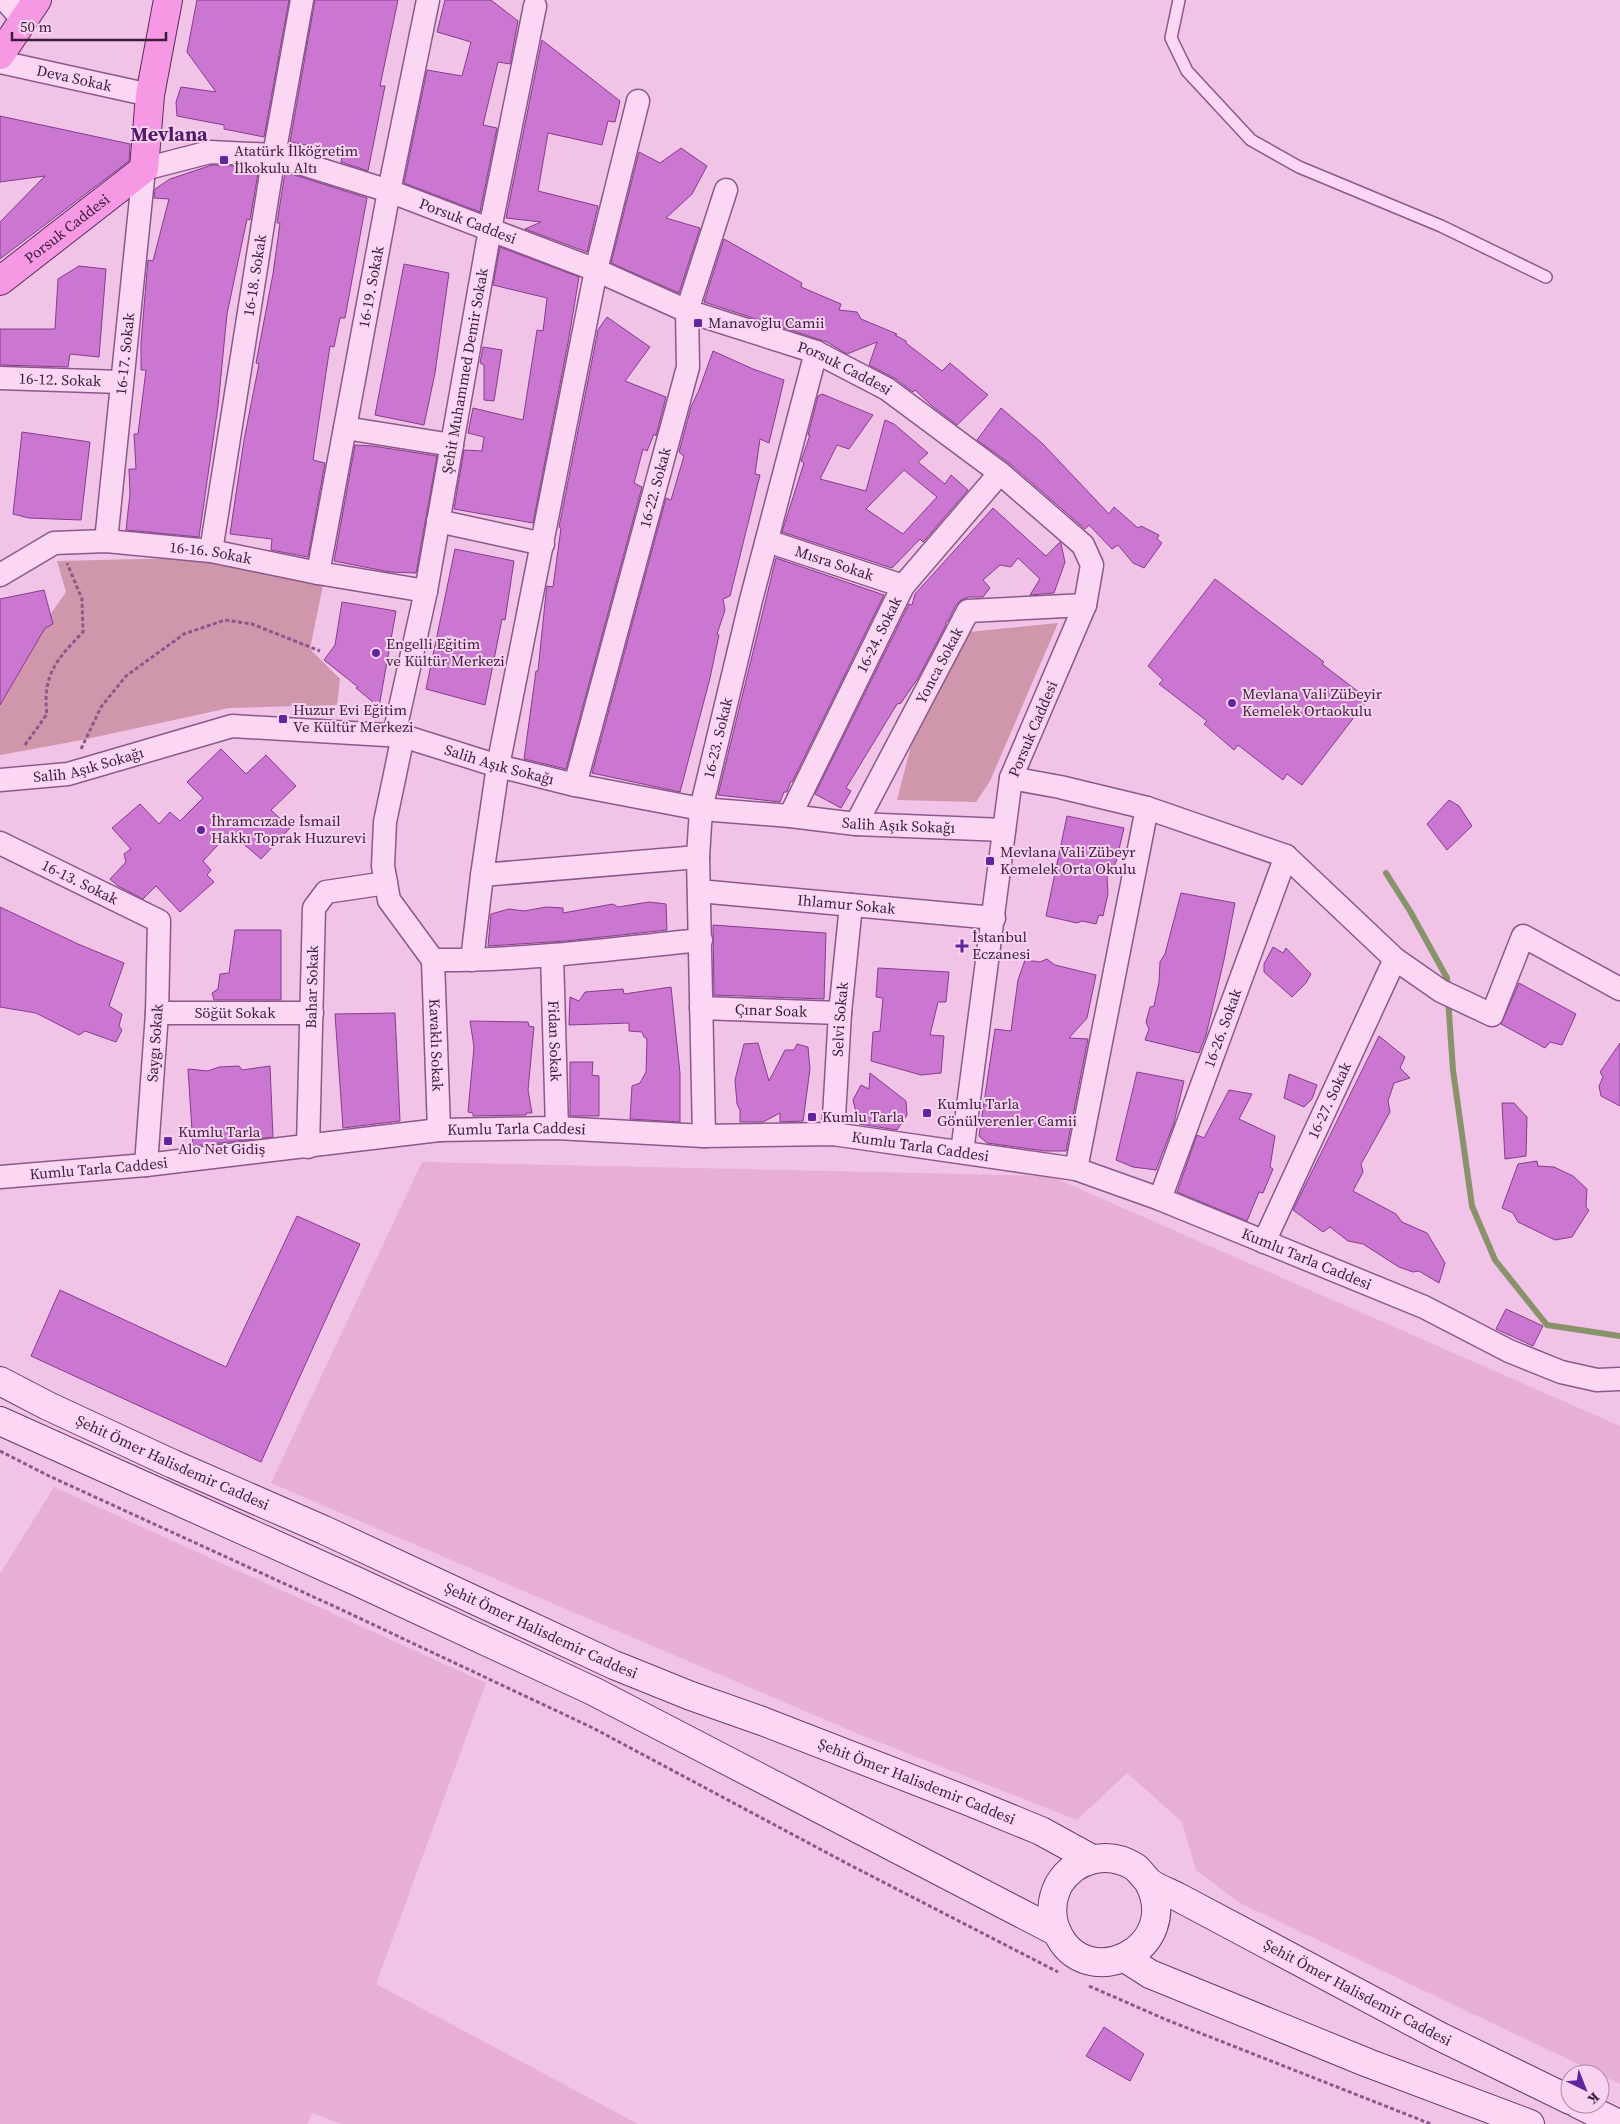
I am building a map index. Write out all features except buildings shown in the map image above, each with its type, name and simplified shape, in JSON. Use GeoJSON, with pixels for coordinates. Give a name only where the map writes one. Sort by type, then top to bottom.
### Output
{"type":"FeatureCollection","features":[{"type":"Feature","properties":{"kind":"main road"},"geometry":{"type":"LineString","coordinates":[[144,168],[150,95],[168,0]]}},
{"type":"Feature","properties":{"kind":"main road"},"geometry":{"type":"LineString","coordinates":[[0,55],[30,10]]}},
{"type":"Feature","properties":{"kind":"main road","name":"Porsuk Caddesi"},"geometry":{"type":"LineString","coordinates":[[0,281],[144,168]]}},
{"type":"Feature","properties":{"kind":"main road","name":"Şehit Ömer Halisdemir Caddesi"},"geometry":{"type":"LineString","coordinates":[[0,1381],[48,1406],[173,1464],[324,1530],[412,1573],[614,1665],[977,1805],[1041,1831],[1092,1859]]}},
{"type":"Feature","properties":{"kind":"main road","name":"Şehit Ömer Halisdemir Caddesi"},"geometry":{"type":"LineString","coordinates":[[0,1422],[365,1585],[593,1691],[1057,1932]]}},
{"type":"Feature","properties":{"kind":"main road"},"geometry":{"type":"LineString","coordinates":[[1107,1858],[1125,1862],[1141,1872],[1148,1881],[1154,1893],[1156,1905],[1155,1923],[1147,1940],[1139,1949],[1125,1958],[1105,1962],[1087,1959],[1066,1946],[1057,1932],[1052,1912],[1057,1888],[1073,1869],[1092,1859],[1107,1858]]}},
{"type":"Feature","properties":{"kind":"main road","name":"Şehit Ömer Halisdemir Caddesi"},"geometry":{"type":"LineString","coordinates":[[1148,1881],[1439,2036],[1560,2095]]}},
{"type":"Feature","properties":{"kind":"main road"},"geometry":{"type":"LineString","coordinates":[[1125,1958],[1150,1974],[1368,2064],[1530,2124]]}},
{"type":"Feature","properties":{"kind":"main road"},"geometry":{"type":"LineString","coordinates":[[1598,2114],[1619,2124]]}},
{"type":"Feature","properties":{"kind":"street"},"geometry":{"type":"LineString","coordinates":[[5,0],[30,10]]}},
{"type":"Feature","properties":{"kind":"street","name":"16-18. Sokak"},"geometry":{"type":"LineString","coordinates":[[211,551],[274,155],[302,0]]}},
{"type":"Feature","properties":{"kind":"street","name":"16-19. Sokak"},"geometry":{"type":"LineString","coordinates":[[318,573],[389,191],[428,0]]}},
{"type":"Feature","properties":{"kind":"street","name":"Şehit Muhammed Demir Sokak"},"geometry":{"type":"LineString","coordinates":[[433,960],[389,900],[382,866],[385,822],[398,736],[426,591],[490,229],[535,6]]}},
{"type":"Feature","properties":{"kind":"street","name":"Deva Sokak"},"geometry":{"type":"LineString","coordinates":[[0,62],[150,95]]}},
{"type":"Feature","properties":{"kind":"street"},"geometry":{"type":"LineString","coordinates":[[472,960],[498,766],[596,270],[638,102]]}},
{"type":"Feature","properties":{"kind":"street","name":"Porsuk Caddesi"},"geometry":{"type":"LineString","coordinates":[[144,168],[210,152],[274,155],[389,191],[490,229],[596,270],[687,311],[816,352],[887,389],[1000,473],[1082,545],[1092,565],[1086,605],[1011,778],[962,1152]]}},
{"type":"Feature","properties":{"kind":"street","name":"16-17. Sokak"},"geometry":{"type":"LineString","coordinates":[[106,541],[144,168]]}},
{"type":"Feature","properties":{"kind":"street","name":"16-22. Sokak"},"geometry":{"type":"LineString","coordinates":[[575,785],[688,368],[687,311],[726,190]]}},
{"type":"Feature","properties":{"kind":"street","name":"16-23. Sokak"},"geometry":{"type":"LineString","coordinates":[[704,1136],[698,857],[701,809],[816,352]]}},
{"type":"Feature","properties":{"kind":"street","name":"16-12. Sokak"},"geometry":{"type":"LineString","coordinates":[[0,378],[121,382]]}},
{"type":"Feature","properties":{"kind":"street"},"geometry":{"type":"LineString","coordinates":[[345,428],[452,445]]}},
{"type":"Feature","properties":{"kind":"street","name":"16-24. Sokak"},"geometry":{"type":"LineString","coordinates":[[790,816],[903,586],[1000,473]]}},
{"type":"Feature","properties":{"kind":"street"},"geometry":{"type":"LineString","coordinates":[[438,520],[543,544]]}},
{"type":"Feature","properties":{"kind":"street","name":"16-16. Sokak"},"geometry":{"type":"LineString","coordinates":[[0,575],[54,542],[106,541],[211,551],[318,573],[426,591]]}},
{"type":"Feature","properties":{"kind":"street","name":"Mısra Sokak"},"geometry":{"type":"LineString","coordinates":[[767,541],[903,586]]}},
{"type":"Feature","properties":{"kind":"street","name":"Yonca Sokak"},"geometry":{"type":"LineString","coordinates":[[856,824],[968,611],[1086,605]]}},
{"type":"Feature","properties":{"kind":"street","name":"Salih Aşık Sokağı"},"geometry":{"type":"LineString","coordinates":[[0,780],[68,774],[232,726],[398,736],[498,766],[575,785],[701,809],[790,816],[856,824],[1004,830]]}},
{"type":"Feature","properties":{"kind":"street"},"geometry":{"type":"LineString","coordinates":[[1011,778],[1060,787],[1147,808],[1286,856],[1395,959],[1441,991],[1492,1015],[1523,936],[1620,989]]}},
{"type":"Feature","properties":{"kind":"street"},"geometry":{"type":"LineString","coordinates":[[1076,1169],[1147,808]]}},
{"type":"Feature","properties":{"kind":"street","name":"16-13. Sokak"},"geometry":{"type":"LineString","coordinates":[[0,843],[159,922]]}},
{"type":"Feature","properties":{"kind":"street","name":"16-26. Sokak"},"geometry":{"type":"LineString","coordinates":[[1160,1199],[1286,856]]}},
{"type":"Feature","properties":{"kind":"street"},"geometry":{"type":"LineString","coordinates":[[482,875],[698,857]]}},
{"type":"Feature","properties":{"kind":"street","name":"Bahar Sokak"},"geometry":{"type":"LineString","coordinates":[[308,1147],[314,908],[326,892],[386,883]]}},
{"type":"Feature","properties":{"kind":"street","name":"Ihlamur Sokak"},"geometry":{"type":"LineString","coordinates":[[699,891],[994,918]]}},
{"type":"Feature","properties":{"kind":"street","name":"Selvi Sokak"},"geometry":{"type":"LineString","coordinates":[[833,1134],[840,1012],[851,905]]}},
{"type":"Feature","properties":{"kind":"street","name":"Saygı Sokak"},"geometry":{"type":"LineString","coordinates":[[146,1165],[158,1013],[159,922]]}},
{"type":"Feature","properties":{"kind":"street"},"geometry":{"type":"LineString","coordinates":[[433,960],[472,960],[552,955],[701,940]]}},
{"type":"Feature","properties":{"kind":"street","name":"Fidan Sokak"},"geometry":{"type":"LineString","coordinates":[[552,955],[557,1128]]}},
{"type":"Feature","properties":{"kind":"street","name":"16-27. Sokak"},"geometry":{"type":"LineString","coordinates":[[1264,1242],[1395,959]]}},
{"type":"Feature","properties":{"kind":"street","name":"Kavaklı Sokak"},"geometry":{"type":"LineString","coordinates":[[433,960],[439,1130]]}},
{"type":"Feature","properties":{"kind":"street","name":"Çınar Soak"},"geometry":{"type":"LineString","coordinates":[[702,1008],[840,1012]]}},
{"type":"Feature","properties":{"kind":"street","name":"Söğüt Sokak"},"geometry":{"type":"LineString","coordinates":[[158,1013],[312,1013]]}},
{"type":"Feature","properties":{"kind":"street","name":"Kumlu Tarla Caddesi"},"geometry":{"type":"LineString","coordinates":[[0,1178],[146,1165],[439,1130],[557,1128],[704,1136],[833,1134],[1076,1169],[1160,1199],[1424,1307],[1509,1351],[1561,1372],[1597,1380],[1620,1378]]}},
{"type":"Feature","properties":{"kind":"lane"},"geometry":{"type":"LineString","coordinates":[[1179,0],[1171,38],[1187,71],[1251,140],[1299,167],[1441,226],[1546,277]]}},
{"type":"Feature","properties":{"kind":"path"},"geometry":{"type":"LineString","coordinates":[[25,745],[47,714],[45,696],[48,676],[62,654],[83,632],[82,599],[65,561]]}},
{"type":"Feature","properties":{"kind":"path"},"geometry":{"type":"LineString","coordinates":[[68,774],[101,707],[126,676],[184,634],[225,620],[252,624],[320,651]]}},
{"type":"Feature","properties":{"kind":"path"},"geometry":{"type":"LineString","coordinates":[[0,1451],[49,1476],[349,1613],[594,1728],[865,1873],[1062,1974]]}},
{"type":"Feature","properties":{"kind":"path"},"geometry":{"type":"LineString","coordinates":[[1088,1986],[1167,2020],[1431,2124]]}},
{"type":"Feature","properties":{"kind":"shaded area"},"geometry":{"type":"Polygon","coordinates":[[[188,558],[324,580],[310,649],[340,679],[337,705],[229,708],[82,740],[0,755],[0,686],[66,592],[57,561],[188,558]]]}},
{"type":"Feature","properties":{"kind":"shaded area"},"geometry":{"type":"Polygon","coordinates":[[[1058,623],[990,781],[976,802],[897,800],[912,742],[969,632],[1058,623]]]}},
{"type":"Feature","properties":{"kind":"shaded area"},"geometry":{"type":"Polygon","coordinates":[[[422,1162],[1050,1176],[1620,1426],[1620,2084],[1610,2079],[1610,2064],[1578,2064],[1238,1902],[1196,1870],[1182,1822],[1127,1773],[1077,1820],[861,1735],[271,1483],[422,1162]]]}},
{"type":"Feature","properties":{"kind":"shaded area"},"geometry":{"type":"Polygon","coordinates":[[[54,1487],[486,1683],[376,1984],[638,2124],[342,2124],[312,2113],[307,2124],[0,2124],[0,1574],[54,1487]]]}},
{"type":"Feature","properties":{"kind":"waterway"},"geometry":{"type":"LineString","coordinates":[[1386,873],[1410,911],[1447,978],[1448,989]]}},
{"type":"Feature","properties":{"kind":"waterway"},"geometry":{"type":"LineString","coordinates":[[1448,999],[1453,1070],[1472,1206],[1495,1260],[1547,1325],[1620,1336]]}},
{"type":"Feature","properties":{"kind":"place","name":"Atatürk İlköğretim İlkokulu Altı"},"geometry":{"type":"Point","coordinates":[224,160]}},
{"type":"Feature","properties":{"kind":"place","name":"Manavoğlu Camii"},"geometry":{"type":"Point","coordinates":[698,323]}},
{"type":"Feature","properties":{"kind":"place","name":"Engelli Eğitim ve Kültür Merkezi"},"geometry":{"type":"Point","coordinates":[376,653]}},
{"type":"Feature","properties":{"kind":"place","name":"Mevlana Vali Zübeyir Kemelek Ortaokulu"},"geometry":{"type":"Point","coordinates":[1232,703]}},
{"type":"Feature","properties":{"kind":"place","name":"Huzur Evi Eğitim Ve Kültür Merkezi"},"geometry":{"type":"Point","coordinates":[283,719]}},
{"type":"Feature","properties":{"kind":"place","name":"İhramcızade İsmail Hakkı Toprak Huzurevi"},"geometry":{"type":"Point","coordinates":[201,830]}},
{"type":"Feature","properties":{"kind":"place","name":"Mevlana Vali Zübeyr Kemelek Orta Okulu"},"geometry":{"type":"Point","coordinates":[990,861]}},
{"type":"Feature","properties":{"kind":"place","name":"İstanbul Eczanesi"},"geometry":{"type":"Point","coordinates":[962,946]}},
{"type":"Feature","properties":{"kind":"place","name":"Kumlu Tarla Gönülverenler Camii"},"geometry":{"type":"Point","coordinates":[927,1113]}},
{"type":"Feature","properties":{"kind":"place","name":"Kumlu Tarla"},"geometry":{"type":"Point","coordinates":[812,1117]}},
{"type":"Feature","properties":{"kind":"place","name":"Kumlu Tarla Alo Net Gidiş"},"geometry":{"type":"Point","coordinates":[168,1141]}},
{"type":"Feature","properties":{"kind":"district","name":"Mevlana"},"geometry":{"type":"Point","coordinates":[169,134]}}]}
